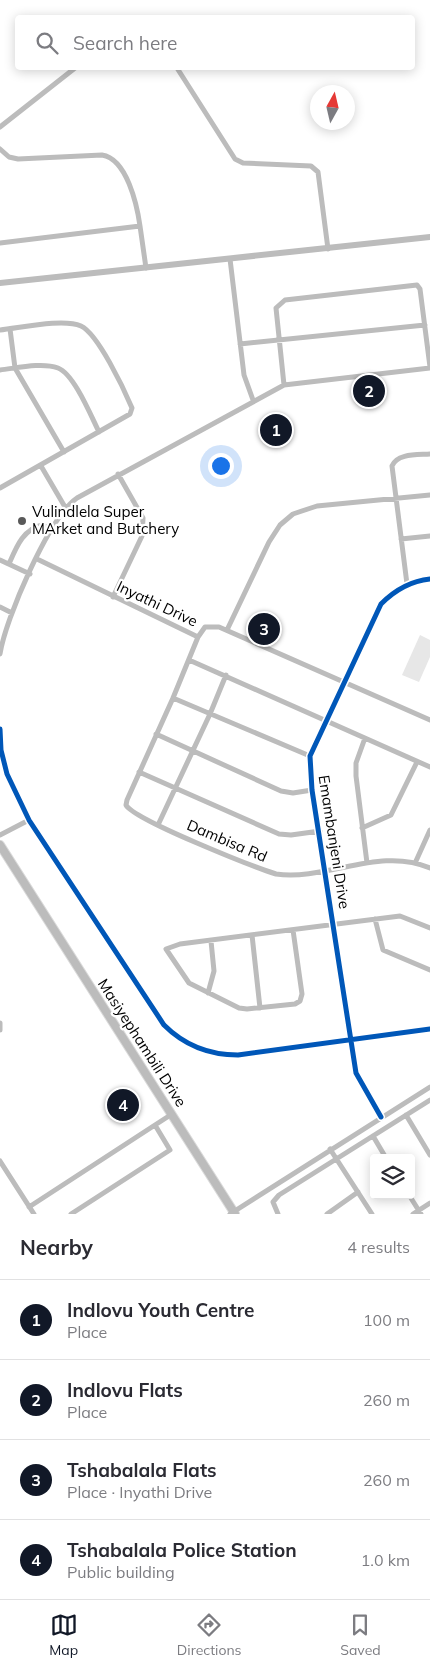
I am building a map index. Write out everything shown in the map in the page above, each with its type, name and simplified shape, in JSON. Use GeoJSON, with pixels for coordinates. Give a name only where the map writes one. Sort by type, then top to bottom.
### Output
{"type":"FeatureCollection","features":[{"type":"Feature","properties":{"kind":"main road","name":"Masiyephambili Drive"},"geometry":{"type":"LineString","coordinates":[[0,845],[233,1213]]}},
{"type":"Feature","properties":{"kind":"main road","name":"Masiyephambili Drive"},"geometry":{"type":"LineString","coordinates":[[0,853],[18,881],[25,887]]}},
{"type":"Feature","properties":{"kind":"street"},"geometry":{"type":"LineString","coordinates":[[0,126],[72,70]]}},
{"type":"Feature","properties":{"kind":"street"},"geometry":{"type":"LineString","coordinates":[[178,70],[235,159],[243,163],[311,166],[318,172],[328,249]]}},
{"type":"Feature","properties":{"kind":"street"},"geometry":{"type":"LineString","coordinates":[[0,149],[9,157],[18,159],[102,155],[110,157],[120,168],[133,192],[146,268]]}},
{"type":"Feature","properties":{"kind":"street"},"geometry":{"type":"LineString","coordinates":[[0,243],[140,226]]}},
{"type":"Feature","properties":{"kind":"street"},"geometry":{"type":"LineString","coordinates":[[0,283],[430,237]]}},
{"type":"Feature","properties":{"kind":"street"},"geometry":{"type":"LineString","coordinates":[[230,259],[246,382],[253,400]]}},
{"type":"Feature","properties":{"kind":"street"},"geometry":{"type":"LineString","coordinates":[[0,654],[4,633],[12,613],[52,528],[66,506],[118,474],[284,385],[430,368],[420,289],[417,285],[413,285],[285,300],[276,308],[284,385]]}},
{"type":"Feature","properties":{"kind":"street"},"geometry":{"type":"LineString","coordinates":[[0,330],[66,324],[82,327],[89,332],[132,408],[130,414],[0,488]]}},
{"type":"Feature","properties":{"kind":"street"},"geometry":{"type":"LineString","coordinates":[[240,344],[424,325]]}},
{"type":"Feature","properties":{"kind":"street"},"geometry":{"type":"LineString","coordinates":[[10,329],[15,368],[64,452]]}},
{"type":"Feature","properties":{"kind":"street"},"geometry":{"type":"LineString","coordinates":[[0,370],[50,366],[63,371],[73,383],[99,432]]}},
{"type":"Feature","properties":{"kind":"street"},"geometry":{"type":"LineString","coordinates":[[407,584],[392,469],[394,461],[401,457],[430,454]]}},
{"type":"Feature","properties":{"kind":"street"},"geometry":{"type":"LineString","coordinates":[[41,466],[66,506]]}},
{"type":"Feature","properties":{"kind":"street"},"geometry":{"type":"LineString","coordinates":[[113,597],[142,536],[144,525],[143,518],[118,474]]}},
{"type":"Feature","properties":{"kind":"street"},"geometry":{"type":"LineString","coordinates":[[227,630],[269,542],[286,519],[308,508],[430,495]]}},
{"type":"Feature","properties":{"kind":"street"},"geometry":{"type":"LineString","coordinates":[[9,564],[27,532],[42,525],[52,528]]}},
{"type":"Feature","properties":{"kind":"street"},"geometry":{"type":"LineString","coordinates":[[401,539],[430,536]]}},
{"type":"Feature","properties":{"kind":"street"},"geometry":{"type":"LineString","coordinates":[[0,560],[30,574]]}},
{"type":"Feature","properties":{"kind":"street","name":"Inyathi Drive"},"geometry":{"type":"LineString","coordinates":[[37,560],[198,636],[208,626],[227,630],[430,720]]}},
{"type":"Feature","properties":{"kind":"street","name":"Emambanjeni Drive"},"geometry":{"type":"LineString","coordinates":[[381,1117],[356,1073],[320,831],[312,790],[310,756],[381,604],[390,595],[407,584],[430,579]]}},
{"type":"Feature","properties":{"kind":"street"},"geometry":{"type":"LineString","coordinates":[[0,608],[12,613]]}},
{"type":"Feature","properties":{"kind":"street"},"geometry":{"type":"LineString","coordinates":[[198,636],[173,698],[139,772],[279,834],[291,835],[320,831]]}},
{"type":"Feature","properties":{"kind":"street"},"geometry":{"type":"LineString","coordinates":[[188,660],[430,767]]}},
{"type":"Feature","properties":{"kind":"street"},"geometry":{"type":"LineString","coordinates":[[158,825],[226,676]]}},
{"type":"Feature","properties":{"kind":"street"},"geometry":{"type":"LineString","coordinates":[[173,698],[310,756]]}},
{"type":"Feature","properties":{"kind":"street"},"geometry":{"type":"LineString","coordinates":[[0,729],[1,750],[6,774],[29,820],[164,1025],[180,1039],[199,1049],[226,1055],[430,1029]]}},
{"type":"Feature","properties":{"kind":"street"},"geometry":{"type":"LineString","coordinates":[[156,734],[282,791],[293,793],[312,790]]}},
{"type":"Feature","properties":{"kind":"street"},"geometry":{"type":"LineString","coordinates":[[365,738],[356,769],[366,863]]}},
{"type":"Feature","properties":{"kind":"street"},"geometry":{"type":"LineString","coordinates":[[362,828],[391,815],[417,762]]}},
{"type":"Feature","properties":{"kind":"street","name":"Dambisa Rd"},"geometry":{"type":"LineString","coordinates":[[139,772],[126,805],[135,814],[276,874],[326,870],[366,863],[416,861]]}},
{"type":"Feature","properties":{"kind":"street"},"geometry":{"type":"LineString","coordinates":[[0,835],[29,820]]}},
{"type":"Feature","properties":{"kind":"street"},"geometry":{"type":"LineString","coordinates":[[430,830],[416,861],[430,868]]}},
{"type":"Feature","properties":{"kind":"street"},"geometry":{"type":"LineString","coordinates":[[293,930],[302,998],[295,1004],[244,1009],[188,983],[166,949],[180,944],[333,923],[404,916],[430,928]]}},
{"type":"Feature","properties":{"kind":"street"},"geometry":{"type":"LineString","coordinates":[[375,919],[383,950],[430,970]]}},
{"type":"Feature","properties":{"kind":"street"},"geometry":{"type":"LineString","coordinates":[[252,935],[260,1008]]}},
{"type":"Feature","properties":{"kind":"street"},"geometry":{"type":"LineString","coordinates":[[208,993],[214,971],[210,941]]}},
{"type":"Feature","properties":{"kind":"street"},"geometry":{"type":"LineString","coordinates":[[0,1022],[0,1030]]}},
{"type":"Feature","properties":{"kind":"street"},"geometry":{"type":"LineString","coordinates":[[233,1213],[330,1149],[430,1087]]}},
{"type":"Feature","properties":{"kind":"street"},"geometry":{"type":"LineString","coordinates":[[278,1214],[273,1206],[276,1197],[430,1100]]}},
{"type":"Feature","properties":{"kind":"street"},"geometry":{"type":"LineString","coordinates":[[29,1207],[172,1114]]}},
{"type":"Feature","properties":{"kind":"street"},"geometry":{"type":"LineString","coordinates":[[406,1116],[430,1154]]}},
{"type":"Feature","properties":{"kind":"street"},"geometry":{"type":"LineString","coordinates":[[71,1214],[170,1150],[155,1125]]}},
{"type":"Feature","properties":{"kind":"street"},"geometry":{"type":"LineString","coordinates":[[372,1136],[383,1154]]}},
{"type":"Feature","properties":{"kind":"street"},"geometry":{"type":"LineString","coordinates":[[330,1149],[372,1214]]}},
{"type":"Feature","properties":{"kind":"street"},"geometry":{"type":"LineString","coordinates":[[0,1161],[34,1214]]}},
{"type":"Feature","properties":{"kind":"street"},"geometry":{"type":"LineString","coordinates":[[327,1214],[358,1192]]}},
{"type":"Feature","properties":{"kind":"street"},"geometry":{"type":"LineString","coordinates":[[411,1199],[418,1213],[430,1203]]}},
{"type":"Feature","properties":{"kind":"shaded area"},"geometry":{"type":"Polygon","coordinates":[[[420,635],[430,640],[430,657],[419,682],[402,675],[420,635]]]}},
{"type":"Feature","properties":{"kind":"cycle path"},"geometry":{"type":"LineString","coordinates":[[381,1117],[356,1073],[312,790],[310,756],[381,604],[403,587],[430,579]]}},
{"type":"Feature","properties":{"kind":"cycle path"},"geometry":{"type":"LineString","coordinates":[[0,729],[1,750],[7,774],[29,820],[164,1025],[180,1038],[207,1051],[238,1055],[430,1029]]}},
{"type":"Feature","properties":{"kind":"place","name":"Indlovu Flats"},"geometry":{"type":"Point","coordinates":[369,391]}},
{"type":"Feature","properties":{"kind":"place","name":"Indlovu Youth Centre"},"geometry":{"type":"Point","coordinates":[276,430]}},
{"type":"Feature","properties":{"kind":"place","name":"Vulindlela Super MArket and Butchery"},"geometry":{"type":"Point","coordinates":[22,521]}},
{"type":"Feature","properties":{"kind":"place","name":"Tshabalala Flats"},"geometry":{"type":"Point","coordinates":[264,629]}},
{"type":"Feature","properties":{"kind":"place","name":"Tshabalala Police Station"},"geometry":{"type":"Point","coordinates":[123,1105]}}]}
